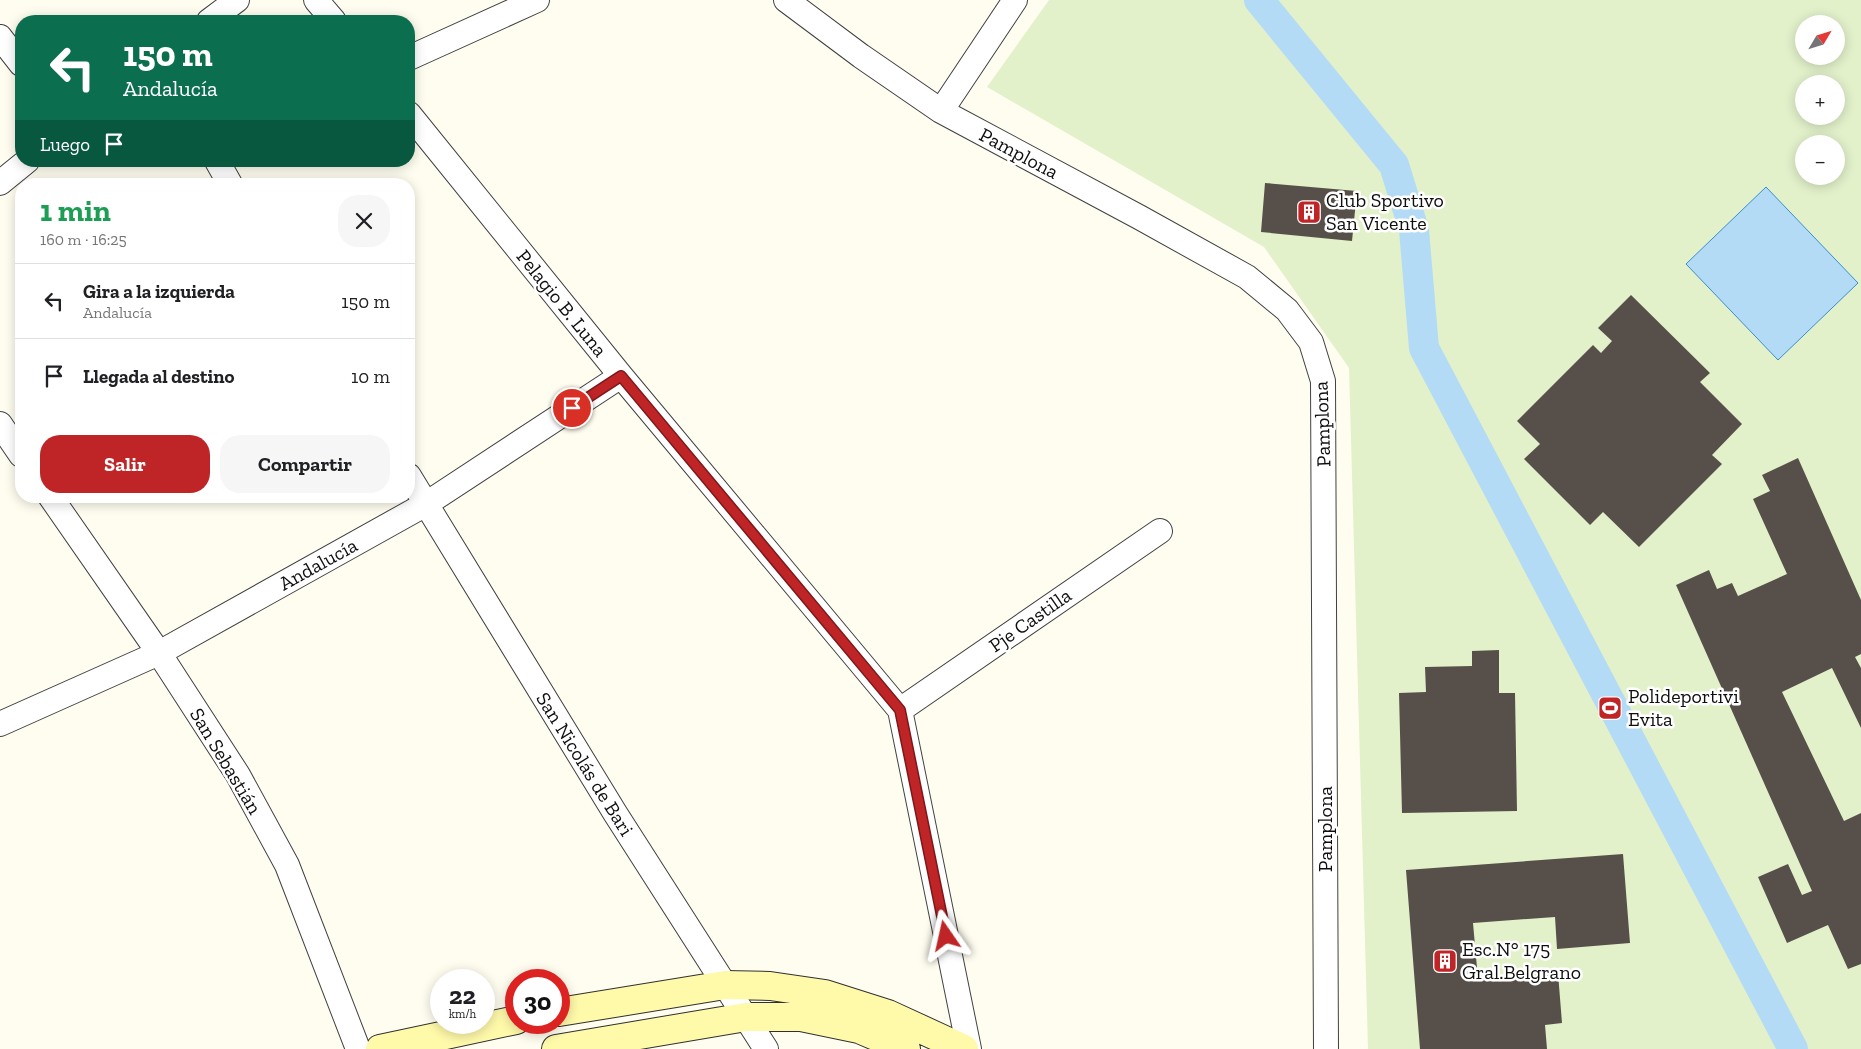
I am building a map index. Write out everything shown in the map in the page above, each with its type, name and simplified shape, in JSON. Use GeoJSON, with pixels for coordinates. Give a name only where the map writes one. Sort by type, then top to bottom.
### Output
{"type":"FeatureCollection","features":[{"type":"Feature","properties":{"kind":"street"},"geometry":{"type":"LineString","coordinates":[[217,15],[237,0]]}},
{"type":"Feature","properties":{"kind":"street"},"geometry":{"type":"LineString","coordinates":[[316,0],[329,15]]}},
{"type":"Feature","properties":{"kind":"street"},"geometry":{"type":"LineString","coordinates":[[415,55],[537,0]]}},
{"type":"Feature","properties":{"kind":"street","name":"Pamplona"},"geometry":{"type":"LineString","coordinates":[[786,0],[861,56],[941,111],[1247,277],[1287,310],[1311,342],[1323,381],[1326,1049]]}},
{"type":"Feature","properties":{"kind":"street"},"geometry":{"type":"LineString","coordinates":[[941,111],[1016,0]]}},
{"type":"Feature","properties":{"kind":"street"},"geometry":{"type":"LineString","coordinates":[[0,37],[15,56]]}},
{"type":"Feature","properties":{"kind":"street","name":"Pelagio B. Luna"},"geometry":{"type":"LineString","coordinates":[[415,121],[621,376],[900,710],[968,1049]]}},
{"type":"Feature","properties":{"kind":"street"},"geometry":{"type":"LineString","coordinates":[[0,183],[20,167]]}},
{"type":"Feature","properties":{"kind":"street"},"geometry":{"type":"LineString","coordinates":[[220,167],[227,178]]}},
{"type":"Feature","properties":{"kind":"street","name":"Andalucía"},"geometry":{"type":"LineString","coordinates":[[0,724],[159,653],[426,504],[621,376]]}},
{"type":"Feature","properties":{"kind":"street"},"geometry":{"type":"LineString","coordinates":[[0,424],[15,446]]}},
{"type":"Feature","properties":{"kind":"street","name":"San Nicolás de Bari"},"geometry":{"type":"LineString","coordinates":[[415,486],[615,813],[766,1049]]}},
{"type":"Feature","properties":{"kind":"street","name":"San Sebastián"},"geometry":{"type":"LineString","coordinates":[[55,503],[159,653],[238,775],[287,865],[358,1049]]}},
{"type":"Feature","properties":{"kind":"street","name":"Pje Castilla"},"geometry":{"type":"LineString","coordinates":[[900,710],[1160,531]]}},
{"type":"Feature","properties":{"kind":"street"},"geometry":{"type":"LineString","coordinates":[[570,1010],[725,985],[770,986],[825,994],[888,1014],[964,1049]]}},
{"type":"Feature","properties":{"kind":"street"},"geometry":{"type":"LineString","coordinates":[[556,1049],[746,1017],[801,1017],[859,1029],[906,1049]]}},
{"type":"Feature","properties":{"kind":"street"},"geometry":{"type":"LineString","coordinates":[[380,1049],[505,1022]]}},
{"type":"Feature","properties":{"kind":"green space","name":"Polideportivi Evita"},"geometry":{"type":"Polygon","coordinates":[[[1049,0],[1861,0],[1861,1049],[1368,1049],[1349,368],[1264,247],[987,87],[1049,0]]]}},
{"type":"Feature","properties":{"kind":"water"},"geometry":{"type":"Polygon","coordinates":[[[1766,187],[1858,283],[1778,360],[1686,264],[1766,187]]]}},
{"type":"Feature","properties":{"kind":"building","name":"Club Sportivo San Vicente"},"geometry":{"type":"Polygon","coordinates":[[[1265,183],[1357,191],[1352,241],[1261,232],[1265,183]]]}},
{"type":"Feature","properties":{"kind":"building"},"geometry":{"type":"Polygon","coordinates":[[[1631,295],[1710,373],[1700,382],[1742,424],[1712,455],[1722,464],[1639,547],[1603,512],[1590,525],[1524,459],[1540,444],[1517,421],[1593,345],[1601,353],[1612,341],[1598,328],[1631,295]]]}},
{"type":"Feature","properties":{"kind":"building"},"geometry":{"type":"Polygon","coordinates":[[[1798,458],[1861,600],[1861,654],[1855,657],[1861,668],[1861,728],[1832,668],[1782,692],[1844,821],[1861,813],[1861,964],[1848,969],[1828,925],[1787,943],[1758,877],[1788,864],[1802,895],[1812,891],[1676,585],[1709,570],[1717,589],[1732,583],[1738,596],[1787,574],[1753,499],[1770,491],[1762,475],[1798,458]]]}},
{"type":"Feature","properties":{"kind":"building"},"geometry":{"type":"Polygon","coordinates":[[[1499,650],[1499,693],[1515,693],[1517,811],[1402,813],[1399,693],[1426,692],[1425,667],[1472,666],[1472,651],[1499,650]]]}},
{"type":"Feature","properties":{"kind":"building","name":"Esc.N° 175 Gral.Belgrano"},"geometry":{"type":"Polygon","coordinates":[[[1623,854],[1630,943],[1557,949],[1555,917],[1473,923],[1478,979],[1558,973],[1562,1023],[1545,1025],[1547,1049],[1420,1049],[1406,870],[1623,854]]]}},
{"type":"Feature","properties":{"kind":"waterway"},"geometry":{"type":"LineString","coordinates":[[1259,0],[1394,165],[1414,230],[1424,348],[1793,1049]]}},
{"type":"Feature","properties":{"kind":"place","name":"Club Sportivo San Vicente"},"geometry":{"type":"Point","coordinates":[1309,212]}},
{"type":"Feature","properties":{"kind":"place","name":"Polideportivi Evita"},"geometry":{"type":"Point","coordinates":[1610,708]}},
{"type":"Feature","properties":{"kind":"place","name":"Esc.N° 175 Gral.Belgrano"},"geometry":{"type":"Point","coordinates":[1445,961]}},
{"type":"Feature","properties":{"kind":"route"},"geometry":{"type":"LineString","coordinates":[[572,408],[621,376],[900,710],[946,936]]}}]}
